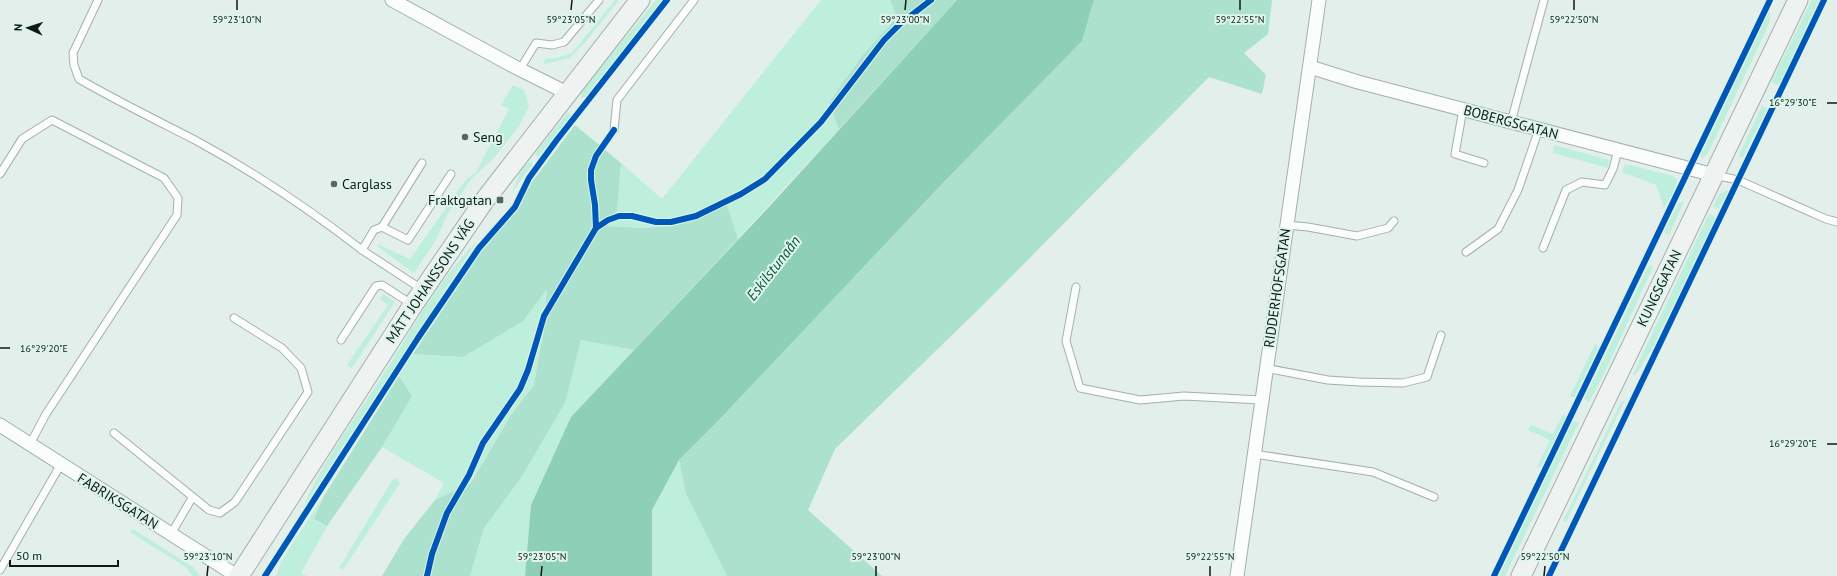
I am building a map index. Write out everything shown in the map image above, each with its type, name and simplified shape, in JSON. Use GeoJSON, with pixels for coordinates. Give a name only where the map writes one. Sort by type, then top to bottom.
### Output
{"type":"FeatureCollection","features":[{"type":"Feature","properties":{"kind":"street"},"geometry":{"type":"LineString","coordinates":[[392,0],[404,4],[520,69],[567,93]]}},
{"type":"Feature","properties":{"kind":"street","name":"MÅTT JOHANSSONS VÄG"},"geometry":{"type":"LineString","coordinates":[[238,576],[413,305],[484,201],[640,0]]}},
{"type":"Feature","properties":{"kind":"street","name":"RIDDERHOFSGATAN"},"geometry":{"type":"LineString","coordinates":[[1237,576],[1265,368],[1319,0]]}},
{"type":"Feature","properties":{"kind":"street","name":"KUNGSGATAN"},"geometry":{"type":"LineString","coordinates":[[1521,576],[1798,0]]}},
{"type":"Feature","properties":{"kind":"street","name":"BOBERGSGATAN"},"geometry":{"type":"LineString","coordinates":[[1310,67],[1511,122],[1714,175]]}},
{"type":"Feature","properties":{"kind":"street","name":"FABRIKSGATAN"},"geometry":{"type":"LineString","coordinates":[[0,425],[238,576]]}},
{"type":"Feature","properties":{"kind":"lane"},"geometry":{"type":"LineString","coordinates":[[98,0],[73,53],[74,65],[79,79],[196,141],[261,178],[332,226],[362,250],[424,290]]}},
{"type":"Feature","properties":{"kind":"lane"},"geometry":{"type":"LineString","coordinates":[[520,69],[536,43],[552,45],[564,42],[599,0]]}},
{"type":"Feature","properties":{"kind":"lane"},"geometry":{"type":"LineString","coordinates":[[614,130],[617,100],[694,0]]}},
{"type":"Feature","properties":{"kind":"lane"},"geometry":{"type":"LineString","coordinates":[[1511,122],[1544,0]]}},
{"type":"Feature","properties":{"kind":"lane"},"geometry":{"type":"LineString","coordinates":[[1463,109],[1454,154],[1484,163]]}},
{"type":"Feature","properties":{"kind":"lane"},"geometry":{"type":"LineString","coordinates":[[0,174],[22,139],[52,120],[164,178],[178,198],[177,214],[46,414],[30,444]]}},
{"type":"Feature","properties":{"kind":"lane"},"geometry":{"type":"LineString","coordinates":[[1466,252],[1498,229],[1518,190],[1539,129]]}},
{"type":"Feature","properties":{"kind":"lane"},"geometry":{"type":"LineString","coordinates":[[1543,248],[1566,190],[1582,182],[1605,185],[1613,169],[1618,150]]}},
{"type":"Feature","properties":{"kind":"lane"},"geometry":{"type":"LineString","coordinates":[[362,250],[374,230],[382,227],[422,163]]}},
{"type":"Feature","properties":{"kind":"lane"},"geometry":{"type":"LineString","coordinates":[[382,227],[408,240],[451,174]]}},
{"type":"Feature","properties":{"kind":"lane"},"geometry":{"type":"LineString","coordinates":[[1714,175],[1738,180],[1826,219],[1837,222]]}},
{"type":"Feature","properties":{"kind":"lane"},"geometry":{"type":"LineString","coordinates":[[1286,225],[1308,227],[1357,236],[1388,228],[1394,221]]}},
{"type":"Feature","properties":{"kind":"lane"},"geometry":{"type":"LineString","coordinates":[[341,340],[376,286],[382,285],[413,305]]}},
{"type":"Feature","properties":{"kind":"lane"},"geometry":{"type":"LineString","coordinates":[[1076,287],[1066,342],[1080,388],[1140,400],[1184,396],[1261,400]]}},
{"type":"Feature","properties":{"kind":"lane"},"geometry":{"type":"LineString","coordinates":[[114,433],[192,498],[209,510],[220,513],[235,502],[308,392],[302,368],[282,348],[234,318]]}},
{"type":"Feature","properties":{"kind":"lane"},"geometry":{"type":"LineString","coordinates":[[1265,368],[1328,380],[1403,383],[1427,376],[1441,335]]}},
{"type":"Feature","properties":{"kind":"lane"},"geometry":{"type":"LineString","coordinates":[[1254,454],[1373,472],[1434,497]]}},
{"type":"Feature","properties":{"kind":"lane"},"geometry":{"type":"LineString","coordinates":[[0,570],[61,464]]}},
{"type":"Feature","properties":{"kind":"lane"},"geometry":{"type":"LineString","coordinates":[[171,534],[192,498]]}},
{"type":"Feature","properties":{"kind":"shaded area"},"geometry":{"type":"Polygon","coordinates":[[[615,0],[619,0],[587,40],[570,58],[544,64],[545,59],[556,58],[572,53],[615,0]]]}},
{"type":"Feature","properties":{"kind":"shaded area"},"geometry":{"type":"Polygon","coordinates":[[[656,0],[663,0],[585,97],[581,98],[581,94],[588,83],[656,0]]]}},
{"type":"Feature","properties":{"kind":"shaded area"},"geometry":{"type":"Polygon","coordinates":[[[821,0],[890,0],[897,17],[862,56],[829,103],[839,129],[738,239],[727,205],[674,226],[642,228],[605,226],[617,211],[621,163],[662,199],[821,0]]]}},
{"type":"Feature","properties":{"kind":"shaded area"},"geometry":{"type":"Polygon","coordinates":[[[890,0],[957,0],[839,129],[829,103],[862,56],[897,17],[890,0]]]}},
{"type":"Feature","properties":{"kind":"shaded area"},"geometry":{"type":"Polygon","coordinates":[[[1094,0],[1272,0],[1268,34],[1244,53],[1266,75],[1262,94],[1209,77],[986,302],[835,449],[808,510],[882,576],[727,576],[686,494],[679,460],[718,421],[941,185],[1082,41],[1094,0]]]}},
{"type":"Feature","properties":{"kind":"shaded area"},"geometry":{"type":"Polygon","coordinates":[[[1812,0],[1819,0],[1779,86],[1771,82],[1812,0]]]}},
{"type":"Feature","properties":{"kind":"shaded area"},"geometry":{"type":"Polygon","coordinates":[[[1770,9],[1769,23],[1764,35],[1708,153],[1703,158],[1700,157],[1770,9]]]}},
{"type":"Feature","properties":{"kind":"shaded area"},"geometry":{"type":"Polygon","coordinates":[[[513,85],[524,90],[529,106],[519,126],[493,159],[471,179],[447,215],[436,240],[414,273],[378,247],[378,244],[410,259],[465,181],[476,172],[509,109],[501,105],[513,85]]]}},
{"type":"Feature","properties":{"kind":"shaded area"},"geometry":{"type":"Polygon","coordinates":[[[1762,106],[1767,109],[1743,157],[1738,157],[1762,106]]]}},
{"type":"Feature","properties":{"kind":"shaded area"},"geometry":{"type":"Polygon","coordinates":[[[568,112],[571,115],[538,157],[535,155],[539,148],[568,112]]]}},
{"type":"Feature","properties":{"kind":"shaded area"},"geometry":{"type":"Polygon","coordinates":[[[575,125],[621,163],[617,211],[605,226],[642,228],[674,226],[727,205],[738,239],[634,350],[581,340],[565,403],[521,478],[484,528],[470,576],[382,576],[404,539],[435,500],[471,483],[511,415],[534,385],[543,333],[547,289],[523,321],[463,357],[413,354],[479,255],[514,212],[529,186],[575,125]]]}},
{"type":"Feature","properties":{"kind":"shaded area"},"geometry":{"type":"Polygon","coordinates":[[[1554,145],[1609,160],[1608,168],[1553,153],[1554,145]]]}},
{"type":"Feature","properties":{"kind":"shaded area"},"geometry":{"type":"Polygon","coordinates":[[[529,162],[533,164],[512,192],[520,172],[529,162]]]}},
{"type":"Feature","properties":{"kind":"shaded area"},"geometry":{"type":"Polygon","coordinates":[[[1625,164],[1673,176],[1677,180],[1675,190],[1664,208],[1656,185],[1622,172],[1625,164]]]}},
{"type":"Feature","properties":{"kind":"shaded area"},"geometry":{"type":"Polygon","coordinates":[[[1729,190],[1719,208],[1713,207],[1719,194],[1729,190]]]}},
{"type":"Feature","properties":{"kind":"shaded area"},"geometry":{"type":"Polygon","coordinates":[[[1679,202],[1684,202],[1669,235],[1664,232],[1679,202]]]}},
{"type":"Feature","properties":{"kind":"shaded area"},"geometry":{"type":"Polygon","coordinates":[[[1709,214],[1716,218],[1652,349],[1635,376],[1633,374],[1709,214]]]}},
{"type":"Feature","properties":{"kind":"shaded area"},"geometry":{"type":"Polygon","coordinates":[[[477,241],[303,508],[319,474],[437,289],[477,241]]]}},
{"type":"Feature","properties":{"kind":"shaded area"},"geometry":{"type":"Polygon","coordinates":[[[1649,265],[1653,267],[1603,376],[1589,402],[1584,399],[1649,265]]]}},
{"type":"Feature","properties":{"kind":"shaded area"},"geometry":{"type":"Polygon","coordinates":[[[547,288],[543,333],[534,385],[511,415],[471,483],[435,500],[444,483],[382,447],[412,396],[399,376],[413,354],[463,357],[547,288]]]}},
{"type":"Feature","properties":{"kind":"shaded area"},"geometry":{"type":"Polygon","coordinates":[[[383,294],[395,302],[352,368],[347,365],[388,305],[380,299],[383,294]]]}},
{"type":"Feature","properties":{"kind":"shaded area"},"geometry":{"type":"Polygon","coordinates":[[[581,340],[634,350],[571,417],[531,505],[525,576],[470,576],[484,528],[521,478],[565,403],[581,340]]]}},
{"type":"Feature","properties":{"kind":"shaded area"},"geometry":{"type":"Polygon","coordinates":[[[1595,344],[1599,347],[1574,398],[1570,396],[1595,344]]]}},
{"type":"Feature","properties":{"kind":"shaded area"},"geometry":{"type":"Polygon","coordinates":[[[399,376],[412,396],[382,447],[327,526],[314,519],[324,496],[399,376]]]}},
{"type":"Feature","properties":{"kind":"shaded area"},"geometry":{"type":"Polygon","coordinates":[[[1625,400],[1566,522],[1563,521],[1621,402],[1625,400]]]}},
{"type":"Feature","properties":{"kind":"shaded area"},"geometry":{"type":"Polygon","coordinates":[[[1563,414],[1566,417],[1540,468],[1537,467],[1550,440],[1528,430],[1531,425],[1553,434],[1563,414]]]}},
{"type":"Feature","properties":{"kind":"shaded area"},"geometry":{"type":"Polygon","coordinates":[[[1573,421],[1579,422],[1505,576],[1499,576],[1573,421]]]}},
{"type":"Feature","properties":{"kind":"shaded area"},"geometry":{"type":"Polygon","coordinates":[[[679,460],[686,494],[727,576],[652,576],[652,510],[679,460]]]}},
{"type":"Feature","properties":{"kind":"shaded area"},"geometry":{"type":"Polygon","coordinates":[[[397,478],[400,483],[343,570],[339,568],[393,479],[397,478]]]}},
{"type":"Feature","properties":{"kind":"shaded area"},"geometry":{"type":"Polygon","coordinates":[[[324,496],[314,519],[327,526],[301,573],[307,576],[276,576],[281,561],[324,496]]]}},
{"type":"Feature","properties":{"kind":"shaded area"},"geometry":{"type":"Polygon","coordinates":[[[133,529],[193,567],[200,576],[192,576],[187,568],[130,532],[133,529]]]}},
{"type":"Feature","properties":{"kind":"water","name":"Eskilstunaån"},"geometry":{"type":"Polygon","coordinates":[[[957,0],[1094,0],[1082,41],[941,185],[718,421],[679,460],[652,510],[652,576],[525,576],[531,505],[571,417],[768,208],[957,0]]]}},
{"type":"Feature","properties":{"kind":"cycle path"},"geometry":{"type":"LineString","coordinates":[[265,576],[418,338],[479,248],[515,207],[529,178],[556,141],[667,0]]}},
{"type":"Feature","properties":{"kind":"cycle path"},"geometry":{"type":"LineString","coordinates":[[427,576],[432,554],[447,513],[469,475],[483,443],[520,389],[528,370],[544,316],[596,228],[608,220],[619,216],[632,216],[656,222],[671,222],[696,216],[741,194],[765,179],[821,122],[884,40],[900,24],[931,0]]}},
{"type":"Feature","properties":{"kind":"cycle path"},"geometry":{"type":"LineString","coordinates":[[1494,576],[1770,0]]}},
{"type":"Feature","properties":{"kind":"cycle path"},"geometry":{"type":"LineString","coordinates":[[1549,576],[1824,0]]}},
{"type":"Feature","properties":{"kind":"cycle path"},"geometry":{"type":"LineString","coordinates":[[596,228],[591,170],[596,156],[614,130]]}},
{"type":"Feature","properties":{"kind":"place","name":"Seng"},"geometry":{"type":"Point","coordinates":[465,137]}},
{"type":"Feature","properties":{"kind":"place","name":"Carglass"},"geometry":{"type":"Point","coordinates":[334,184]}},
{"type":"Feature","properties":{"kind":"place","name":"Fraktgatan"},"geometry":{"type":"Point","coordinates":[500,200]}}]}
